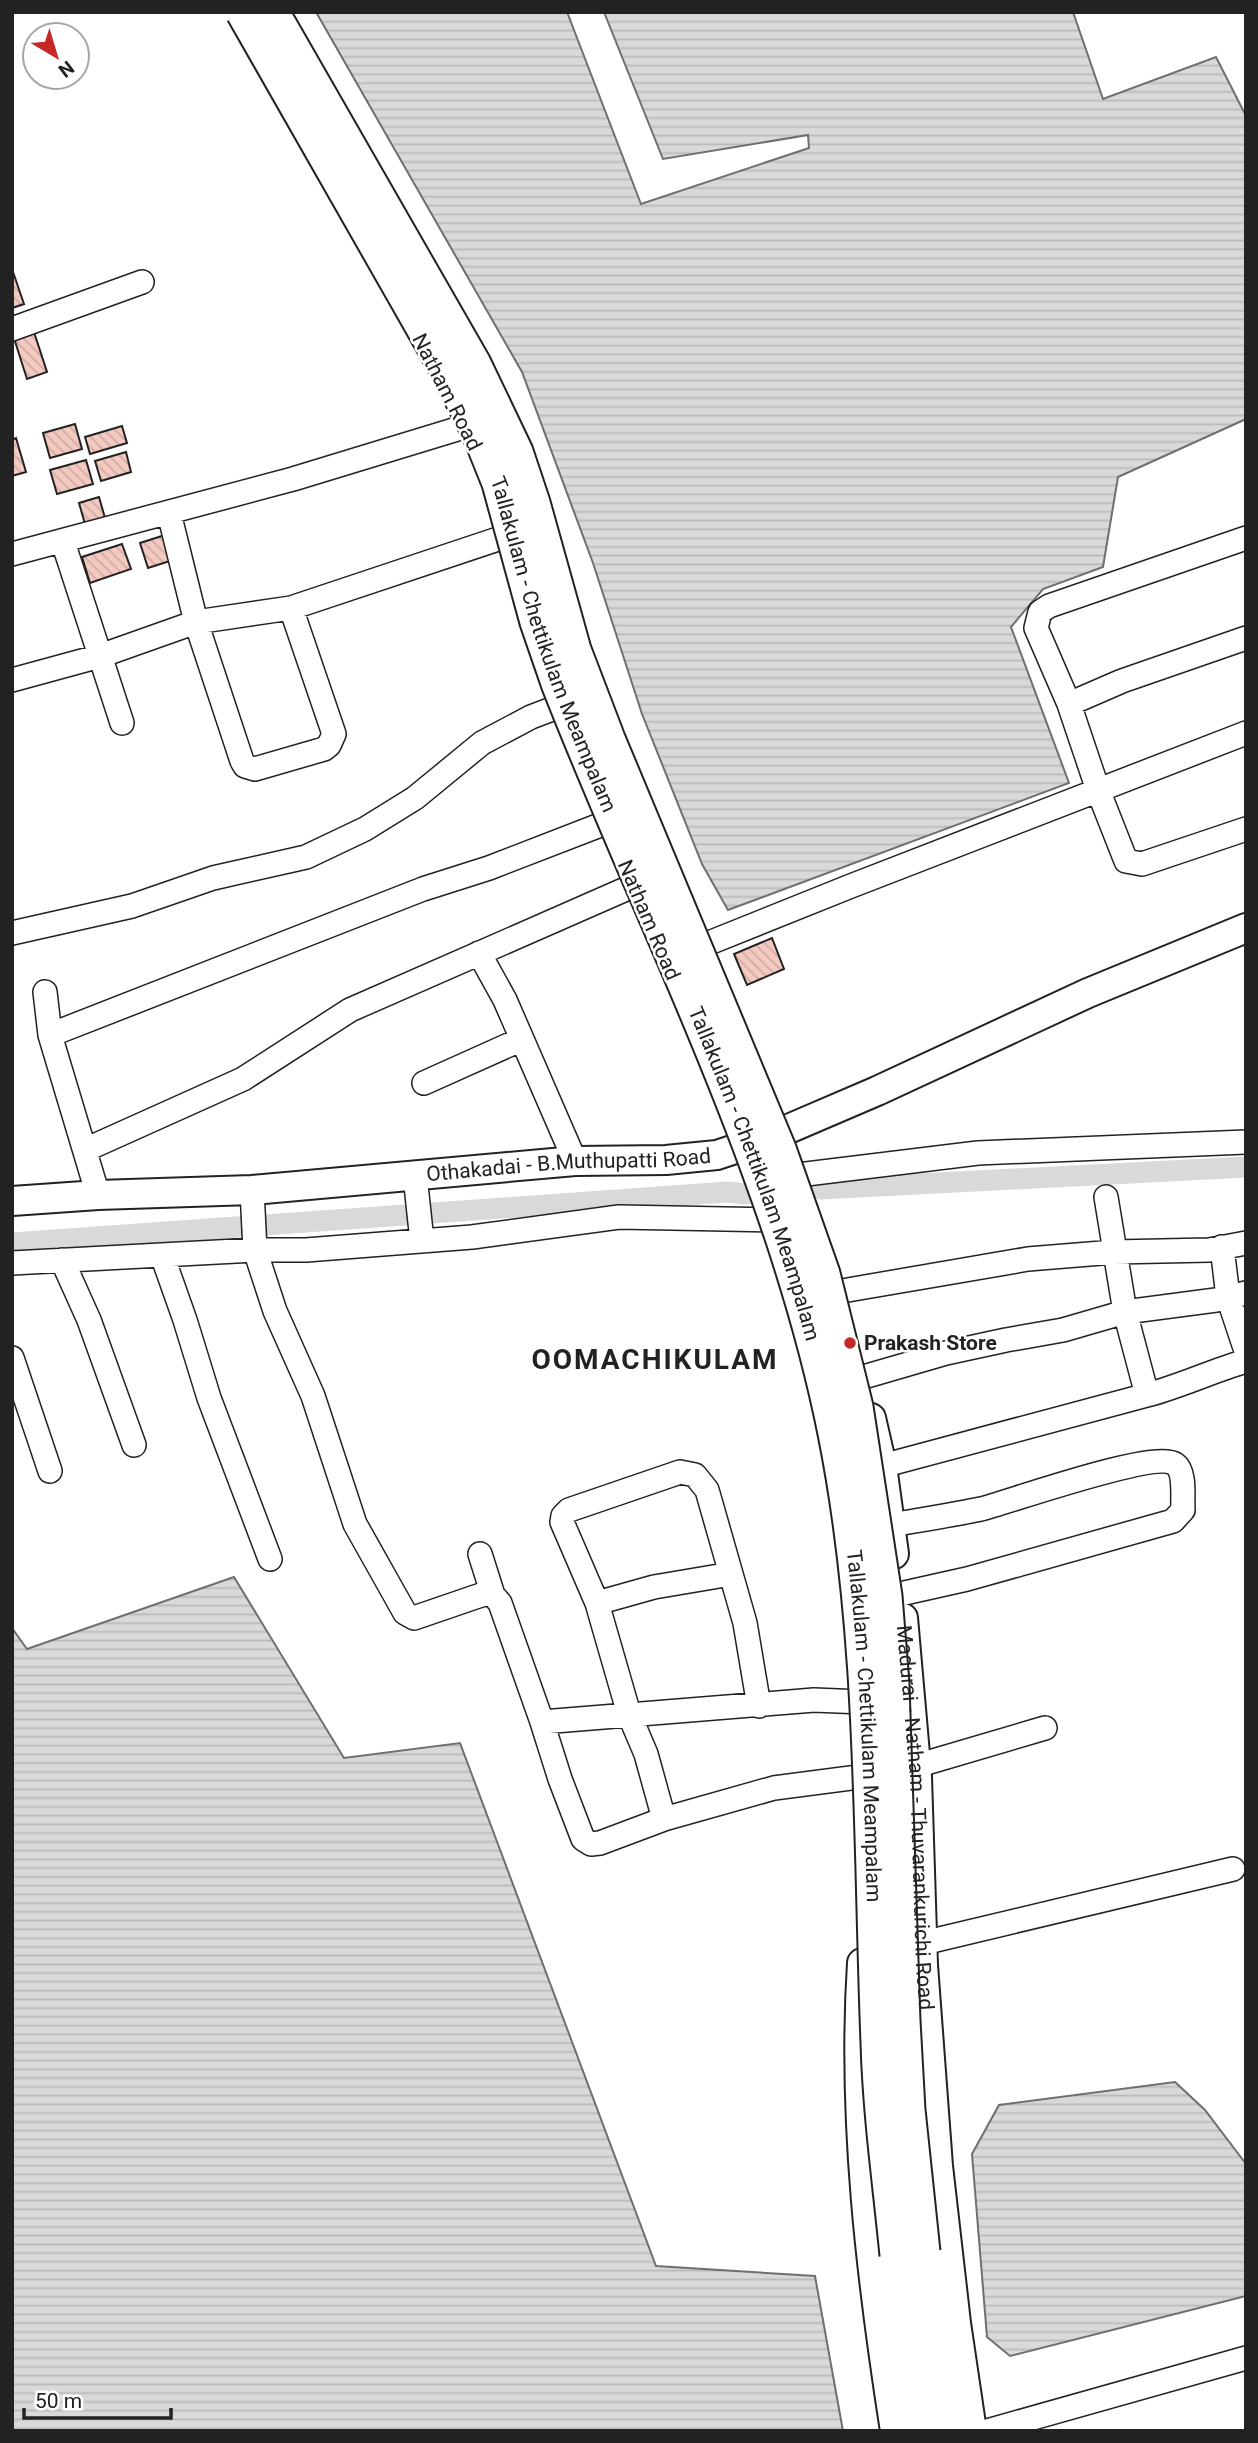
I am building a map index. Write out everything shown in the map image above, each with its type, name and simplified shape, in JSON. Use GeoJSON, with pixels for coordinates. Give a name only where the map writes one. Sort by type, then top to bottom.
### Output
{"type":"FeatureCollection","features":[{"type":"Feature","properties":{"kind":"highway","name":"Tallakulam - Chettikulam Meampalam"},"geometry":{"type":"LineString","coordinates":[[243,12],[446,368],[479,433],[499,483],[537,622],[558,684],[754,1155],[798,1285],[835,1434],[858,1580],[869,1756],[878,2049],[910,2253],[946,2431]]}},
{"type":"Feature","properties":{"kind":"highway","name":"Tallakulam - Chettikulam Meampalam"},"geometry":{"type":"LineString","coordinates":[[272,12],[474,364],[516,452],[574,650],[779,1149],[822,1274],[856,1407],[885,1596],[892,1684],[909,2122],[910,2253],[920,2431]]}},
{"type":"Feature","properties":{"kind":"main road","name":"Natham Road"},"geometry":{"type":"LineString","coordinates":[[234,12],[444,380],[467,426],[489,477],[536,642],[560,706],[745,1147]]}},
{"type":"Feature","properties":{"kind":"main road","name":"Natham Road"},"geometry":{"type":"LineString","coordinates":[[283,12],[504,404],[537,490],[586,661],[782,1132]]}},
{"type":"Feature","properties":{"kind":"main road","name":"Othakadai - B.Muthupatti Road"},"geometry":{"type":"LineString","coordinates":[[12,1201],[252,1190],[575,1161],[677,1159],[717,1155],[782,1132],[1088,993],[1246,928]]}},
{"type":"Feature","properties":{"kind":"main road","name":"Madurai - Natham - Thuvarankurichi Road"},"geometry":{"type":"LineString","coordinates":[[782,1132],[836,1292],[883,1465],[900,1594],[916,1766],[923,1943],[938,2166],[956,2323],[972,2431]]}},
{"type":"Feature","properties":{"kind":"main road","name":"Madurai - Natham - Thuvarankurichi Road"},"geometry":{"type":"LineString","coordinates":[[745,1147],[784,1255],[813,1356],[836,1462],[855,1589],[863,1702],[868,1880],[858,2033],[860,2106],[872,2258],[895,2431]]}},
{"type":"Feature","properties":{"kind":"street"},"geometry":{"type":"LineString","coordinates":[[12,328],[142,282]]}},
{"type":"Feature","properties":{"kind":"street"},"geometry":{"type":"LineString","coordinates":[[12,554],[293,479],[467,426]]}},
{"type":"Feature","properties":{"kind":"street"},"geometry":{"type":"LineString","coordinates":[[169,513],[196,622],[242,761],[245,766],[255,769],[324,749],[334,734],[291,608]]}},
{"type":"Feature","properties":{"kind":"street"},"geometry":{"type":"LineString","coordinates":[[12,680],[100,656],[196,622],[291,608],[507,536]]}},
{"type":"Feature","properties":{"kind":"street"},"geometry":{"type":"LineString","coordinates":[[1246,538],[1049,606],[1040,612],[1036,628],[1069,704],[1121,855],[1126,861],[1142,864],[1246,829]]}},
{"type":"Feature","properties":{"kind":"street"},"geometry":{"type":"LineString","coordinates":[[63,542],[122,723]]}},
{"type":"Feature","properties":{"kind":"street"},"geometry":{"type":"LineString","coordinates":[[1069,704],[1122,681],[1246,638]]}},
{"type":"Feature","properties":{"kind":"street"},"geometry":{"type":"LineString","coordinates":[[12,933],[132,906],[213,878],[306,858],[365,830],[415,798],[482,743],[531,717],[560,706]]}},
{"type":"Feature","properties":{"kind":"street"},"geometry":{"type":"LineString","coordinates":[[704,945],[1246,733]]}},
{"type":"Feature","properties":{"kind":"street"},"geometry":{"type":"LineString","coordinates":[[50,1035],[423,889],[489,868],[608,822]]}},
{"type":"Feature","properties":{"kind":"street"},"geometry":{"type":"LineString","coordinates":[[85,1150],[243,1079],[350,1010],[635,885]]}},
{"type":"Feature","properties":{"kind":"street"},"geometry":{"type":"LineString","coordinates":[[479,953],[505,1000],[575,1161]]}},
{"type":"Feature","properties":{"kind":"street"},"geometry":{"type":"LineString","coordinates":[[45,992],[50,1035],[98,1195]]}},
{"type":"Feature","properties":{"kind":"street"},"geometry":{"type":"LineString","coordinates":[[424,1083],[522,1039]]}},
{"type":"Feature","properties":{"kind":"street"},"geometry":{"type":"LineString","coordinates":[[798,1175],[978,1153],[1246,1142]]}},
{"type":"Feature","properties":{"kind":"street"},"geometry":{"type":"LineString","coordinates":[[415,1176],[420,1224]]}},
{"type":"Feature","properties":{"kind":"street"},"geometry":{"type":"LineString","coordinates":[[252,1190],[254,1234],[275,1311],[313,1396],[355,1524],[400,1605],[405,1613],[414,1618],[484,1594],[493,1595]]}},
{"type":"Feature","properties":{"kind":"street"},"geometry":{"type":"LineString","coordinates":[[1106,1197],[1125,1312],[1147,1395]]}},
{"type":"Feature","properties":{"kind":"street"},"geometry":{"type":"LineString","coordinates":[[12,1263],[162,1255],[254,1234],[306,1250],[420,1224],[472,1237],[619,1217],[772,1220]]}},
{"type":"Feature","properties":{"kind":"street"},"geometry":{"type":"LineString","coordinates":[[836,1292],[1028,1259],[1222,1247],[1246,1243]]}},
{"type":"Feature","properties":{"kind":"street"},"geometry":{"type":"LineString","coordinates":[[1222,1247],[1237,1295],[1246,1351]]}},
{"type":"Feature","properties":{"kind":"street"},"geometry":{"type":"LineString","coordinates":[[162,1255],[209,1398],[270,1559]]}},
{"type":"Feature","properties":{"kind":"street"},"geometry":{"type":"LineString","coordinates":[[62,1260],[89,1320],[134,1446]]}},
{"type":"Feature","properties":{"kind":"street"},"geometry":{"type":"LineString","coordinates":[[860,1378],[946,1353],[1006,1339],[1063,1330],[1125,1312],[1237,1295]]}},
{"type":"Feature","properties":{"kind":"street"},"geometry":{"type":"LineString","coordinates":[[12,1359],[50,1471]]}},
{"type":"Feature","properties":{"kind":"street"},"geometry":{"type":"LineString","coordinates":[[883,1465],[1147,1395],[1212,1370],[1246,1361]]}},
{"type":"Feature","properties":{"kind":"street"},"geometry":{"type":"LineString","coordinates":[[891,1525],[982,1508],[1116,1469],[1166,1461],[1176,1465],[1181,1472],[1183,1510],[1173,1521],[967,1579],[900,1594]]}},
{"type":"Feature","properties":{"kind":"street"},"geometry":{"type":"LineString","coordinates":[[664,1818],[646,1754],[629,1714],[597,1603],[562,1522],[562,1516],[569,1510],[680,1472],[695,1475],[707,1490],[745,1623],[760,1706]]}},
{"type":"Feature","properties":{"kind":"street"},"geometry":{"type":"LineString","coordinates":[[480,1554],[542,1721],[560,1779],[583,1839],[591,1844],[664,1818],[774,1788],[866,1776]]}},
{"type":"Feature","properties":{"kind":"street"},"geometry":{"type":"LineString","coordinates":[[597,1603],[654,1587],[731,1574]]}},
{"type":"Feature","properties":{"kind":"street"},"geometry":{"type":"LineString","coordinates":[[542,1721],[814,1700],[863,1702]]}},
{"type":"Feature","properties":{"kind":"street"},"geometry":{"type":"LineString","coordinates":[[916,1766],[1045,1728]]}},
{"type":"Feature","properties":{"kind":"street"},"geometry":{"type":"LineString","coordinates":[[923,1943],[1233,1869]]}},
{"type":"Feature","properties":{"kind":"street"},"geometry":{"type":"LineString","coordinates":[[988,2431],[1246,2358]]}},
{"type":"Feature","properties":{"kind":"shaded area"},"geometry":{"type":"Polygon","coordinates":[[[316,12],[567,12],[641,204],[809,148],[808,135],[663,159],[604,12],[1073,12],[1103,99],[1216,57],[1246,116],[1246,419],[1118,477],[1103,567],[1043,589],[1011,627],[1069,783],[728,910],[702,864],[642,714],[593,563],[522,372],[316,12]]]}},
{"type":"Feature","properties":{"kind":"shaded area"},"geometry":{"type":"Polygon","coordinates":[[[234,1577],[344,1758],[460,1743],[656,2266],[815,2276],[843,2431],[12,2431],[12,1628],[27,1649],[234,1577]]]}},
{"type":"Feature","properties":{"kind":"shaded area"},"geometry":{"type":"Polygon","coordinates":[[[1175,2082],[1205,2110],[1246,2164],[1246,2296],[1010,2356],[987,2337],[972,2154],[999,2105],[1175,2082]]]}},
{"type":"Feature","properties":{"kind":"building"},"geometry":{"type":"Polygon","coordinates":[[[12,269],[24,304],[12,308],[12,269]]]}},
{"type":"Feature","properties":{"kind":"building"},"geometry":{"type":"Polygon","coordinates":[[[33,329],[47,372],[27,379],[13,335],[33,329]]]}},
{"type":"Feature","properties":{"kind":"building"},"geometry":{"type":"Polygon","coordinates":[[[75,424],[82,449],[50,458],[43,433],[75,424]]]}},
{"type":"Feature","properties":{"kind":"building"},"geometry":{"type":"Polygon","coordinates":[[[122,426],[127,443],[90,454],[85,437],[122,426]]]}},
{"type":"Feature","properties":{"kind":"building"},"geometry":{"type":"Polygon","coordinates":[[[16,438],[26,472],[12,476],[12,440],[16,438]]]}},
{"type":"Feature","properties":{"kind":"building"},"geometry":{"type":"Polygon","coordinates":[[[126,452],[131,472],[101,481],[95,461],[126,452]]]}},
{"type":"Feature","properties":{"kind":"building"},"geometry":{"type":"Polygon","coordinates":[[[86,460],[93,484],[57,494],[50,470],[86,460]]]}},
{"type":"Feature","properties":{"kind":"building"},"geometry":{"type":"Polygon","coordinates":[[[99,497],[107,525],[87,531],[79,503],[99,497]]]}},
{"type":"Feature","properties":{"kind":"building"},"geometry":{"type":"Polygon","coordinates":[[[168,534],[176,559],[148,568],[140,543],[168,534]]]}},
{"type":"Feature","properties":{"kind":"building"},"geometry":{"type":"Polygon","coordinates":[[[122,544],[131,569],[90,583],[82,557],[122,544]]]}},
{"type":"Feature","properties":{"kind":"building"},"geometry":{"type":"Polygon","coordinates":[[[772,938],[784,969],[747,985],[734,954],[772,938]]]}},
{"type":"Feature","properties":{"kind":"waterway"},"geometry":{"type":"LineString","coordinates":[[821,1189],[1246,1167]]}},
{"type":"Feature","properties":{"kind":"waterway"},"geometry":{"type":"LineString","coordinates":[[12,1243],[728,1192],[746,1194]]}},
{"type":"Feature","properties":{"kind":"place","name":"Prakash Store"},"geometry":{"type":"Point","coordinates":[850,1343]}},
{"type":"Feature","properties":{"kind":"district","name":"OOMACHIKULAM"},"geometry":{"type":"Point","coordinates":[655,1359]}}]}
